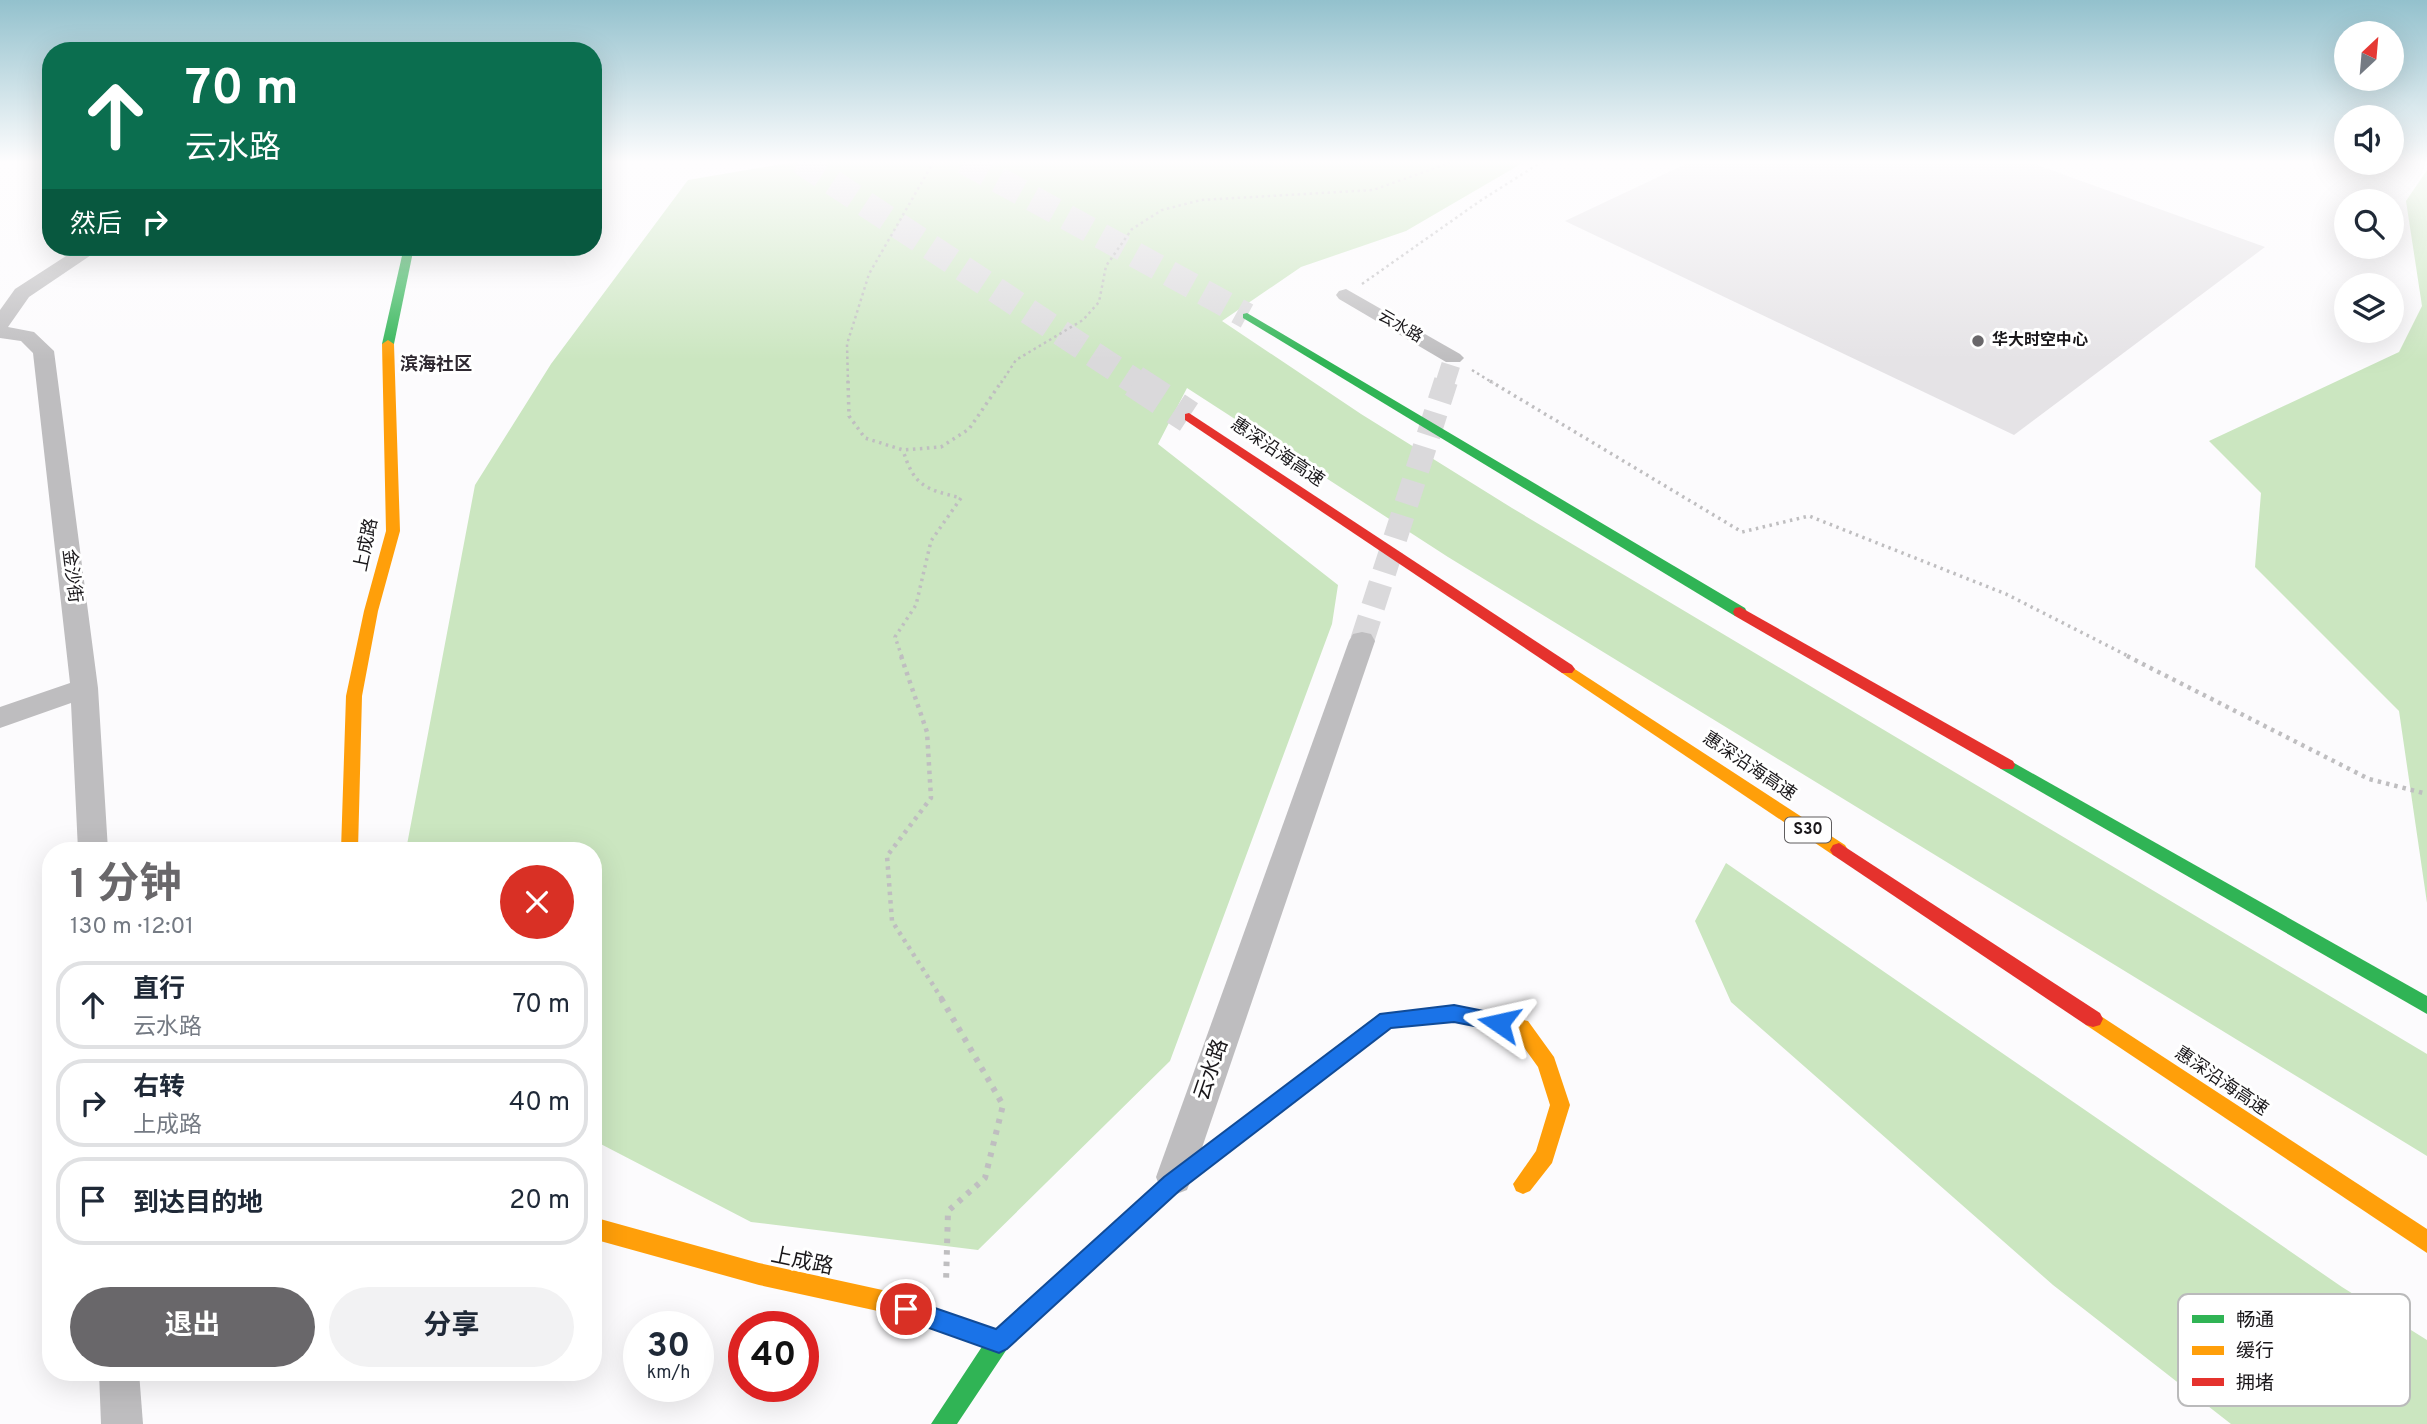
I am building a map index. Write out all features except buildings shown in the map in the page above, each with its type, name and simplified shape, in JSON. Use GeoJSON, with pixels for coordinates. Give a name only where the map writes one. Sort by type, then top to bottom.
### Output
{"type":"FeatureCollection","features":[{"type":"Feature","properties":{"kind":"main road","name":"上成路"},"geometry":{"type":"LineString","coordinates":[[349,842],[354,696],[371,611],[393,531],[388,346],[407,256]]}},
{"type":"Feature","properties":{"kind":"main road"},"geometry":{"type":"LineString","coordinates":[[1247,316],[1721,601],[2427,1006]]}},
{"type":"Feature","properties":{"kind":"main road","name":"惠深沿海高速"},"geometry":{"type":"LineString","coordinates":[[1189,417],[2427,1242]]}},
{"type":"Feature","properties":{"kind":"main road"},"geometry":{"type":"LineString","coordinates":[[1172,1184],[1387,1020],[1454,1014],[1521,1027],[1547,1063],[1560,1105],[1545,1156],[1523,1184]]}},
{"type":"Feature","properties":{"kind":"main road","name":"云水路"},"geometry":{"type":"LineString","coordinates":[[943,1424],[999,1341],[1172,1184]]}},
{"type":"Feature","properties":{"kind":"main road","name":"上成路"},"geometry":{"type":"LineString","coordinates":[[602,1230],[759,1274],[887,1302],[999,1341]]}},
{"type":"Feature","properties":{"kind":"street"},"geometry":{"type":"LineString","coordinates":[[0,324],[22,293],[51,271],[77,256]]}},
{"type":"Feature","properties":{"kind":"street","name":"云水路"},"geometry":{"type":"LineString","coordinates":[[1346,295],[1453,358]]}},
{"type":"Feature","properties":{"kind":"street","name":"金沙街"},"geometry":{"type":"LineString","coordinates":[[0,332],[27,336],[43,351],[85,688],[93,842]]}},
{"type":"Feature","properties":{"kind":"street","name":"云水路"},"geometry":{"type":"LineString","coordinates":[[1172,1184],[1362,641]]}},
{"type":"Feature","properties":{"kind":"street"},"geometry":{"type":"LineString","coordinates":[[0,718],[85,688]]}},
{"type":"Feature","properties":{"kind":"street"},"geometry":{"type":"LineString","coordinates":[[120,1381],[122,1424]]}},
{"type":"Feature","properties":{"kind":"path"},"geometry":{"type":"LineString","coordinates":[[897,227],[869,274],[847,344],[849,416],[865,438],[903,450],[941,447],[969,429],[1016,360],[1083,320],[1099,302],[1107,266],[1134,227]]}},
{"type":"Feature","properties":{"kind":"path"},"geometry":{"type":"LineString","coordinates":[[1346,295],[1442,227]]}},
{"type":"Feature","properties":{"kind":"path"},"geometry":{"type":"LineString","coordinates":[[1453,358],[1742,532],[1809,516],[2006,594],[2369,779],[2427,794]]}},
{"type":"Feature","properties":{"kind":"path"},"geometry":{"type":"LineString","coordinates":[[903,450],[908,471],[920,487],[961,498],[931,541],[916,605],[895,637],[927,732],[932,798],[887,856],[891,921],[936,988],[1003,1105],[985,1178],[948,1211],[946,1322]]}},
{"type":"Feature","properties":{"kind":"green space"},"geometry":{"type":"Polygon","coordinates":[[[653,227],[1412,227],[1301,267],[1222,321],[1361,414],[1512,508],[2427,1054],[2427,1156],[1448,557],[1187,388],[1158,444],[1338,585],[1332,624],[1170,1061],[978,1250],[751,1222],[602,1145],[602,842],[408,842],[475,485],[551,364],[653,227]]]}},
{"type":"Feature","properties":{"kind":"green space"},"geometry":{"type":"Polygon","coordinates":[[[2410,227],[2427,227],[2427,903],[2399,711],[2255,567],[2261,493],[2209,441],[2399,352],[2422,306],[2410,227]]]}},
{"type":"Feature","properties":{"kind":"green space"},"geometry":{"type":"Polygon","coordinates":[[[1726,863],[2353,1294],[2178,1294],[2178,1383],[2053,1285],[1731,1002],[1695,921],[1726,863]]]}},
{"type":"Feature","properties":{"kind":"green space"},"geometry":{"type":"Polygon","coordinates":[[[2410,1329],[2427,1340],[2427,1424],[2231,1424],[2208,1406],[2410,1406],[2410,1329]]]}},
{"type":"Feature","properties":{"kind":"tunnel"},"geometry":{"type":"LineString","coordinates":[[901,227],[1137,383]]}},
{"type":"Feature","properties":{"kind":"tunnel"},"geometry":{"type":"LineString","coordinates":[[1085,227],[1247,316]]}},
{"type":"Feature","properties":{"kind":"tunnel"},"geometry":{"type":"LineString","coordinates":[[1445,383],[1453,358]]}},
{"type":"Feature","properties":{"kind":"tunnel"},"geometry":{"type":"LineString","coordinates":[[1134,381],[1189,417]]}},
{"type":"Feature","properties":{"kind":"tunnel"},"geometry":{"type":"LineString","coordinates":[[1362,641],[1446,381]]}},
{"type":"Feature","properties":{"kind":"traffic: fast"},"geometry":{"type":"LineString","coordinates":[[388,344],[407,256]]}},
{"type":"Feature","properties":{"kind":"traffic: fast"},"geometry":{"type":"LineString","coordinates":[[1247,316],[1740,612]]}},
{"type":"Feature","properties":{"kind":"traffic: fast"},"geometry":{"type":"LineString","coordinates":[[2007,765],[2427,1006]]}},
{"type":"Feature","properties":{"kind":"traffic: fast"},"geometry":{"type":"LineString","coordinates":[[943,1424],[999,1341],[1172,1184],[1386,1020],[1454,1014],[1504,1024]]}},
{"type":"Feature","properties":{"kind":"traffic: slow"},"geometry":{"type":"LineString","coordinates":[[349,842],[354,696],[371,611],[393,531],[388,344]]}},
{"type":"Feature","properties":{"kind":"traffic: slow"},"geometry":{"type":"LineString","coordinates":[[1567,669],[1839,850]]}},
{"type":"Feature","properties":{"kind":"traffic: slow"},"geometry":{"type":"LineString","coordinates":[[2093,1019],[2427,1242]]}},
{"type":"Feature","properties":{"kind":"traffic: slow"},"geometry":{"type":"LineString","coordinates":[[1504,1024],[1521,1027],[1547,1063],[1560,1105],[1545,1156],[1523,1184]]}},
{"type":"Feature","properties":{"kind":"traffic: slow"},"geometry":{"type":"LineString","coordinates":[[602,1230],[759,1274],[887,1302],[999,1341]]}},
{"type":"Feature","properties":{"kind":"traffic: jam"},"geometry":{"type":"LineString","coordinates":[[1189,417],[1567,669]]}},
{"type":"Feature","properties":{"kind":"traffic: jam"},"geometry":{"type":"LineString","coordinates":[[1740,612],[2007,765]]}},
{"type":"Feature","properties":{"kind":"traffic: jam"},"geometry":{"type":"LineString","coordinates":[[1839,850],[2093,1019]]}},
{"type":"Feature","properties":{"kind":"place","name":"华大时空中心"},"geometry":{"type":"Point","coordinates":[1978,341]}},
{"type":"Feature","properties":{"kind":"district","name":"滨海社区"},"geometry":{"type":"Point","coordinates":[436,365]}},
{"type":"Feature","properties":{"kind":"route"},"geometry":{"type":"LineString","coordinates":[[906,1309],[999,1341],[1172,1184],[1387,1020],[1454,1014],[1499,1023]]}}]}
